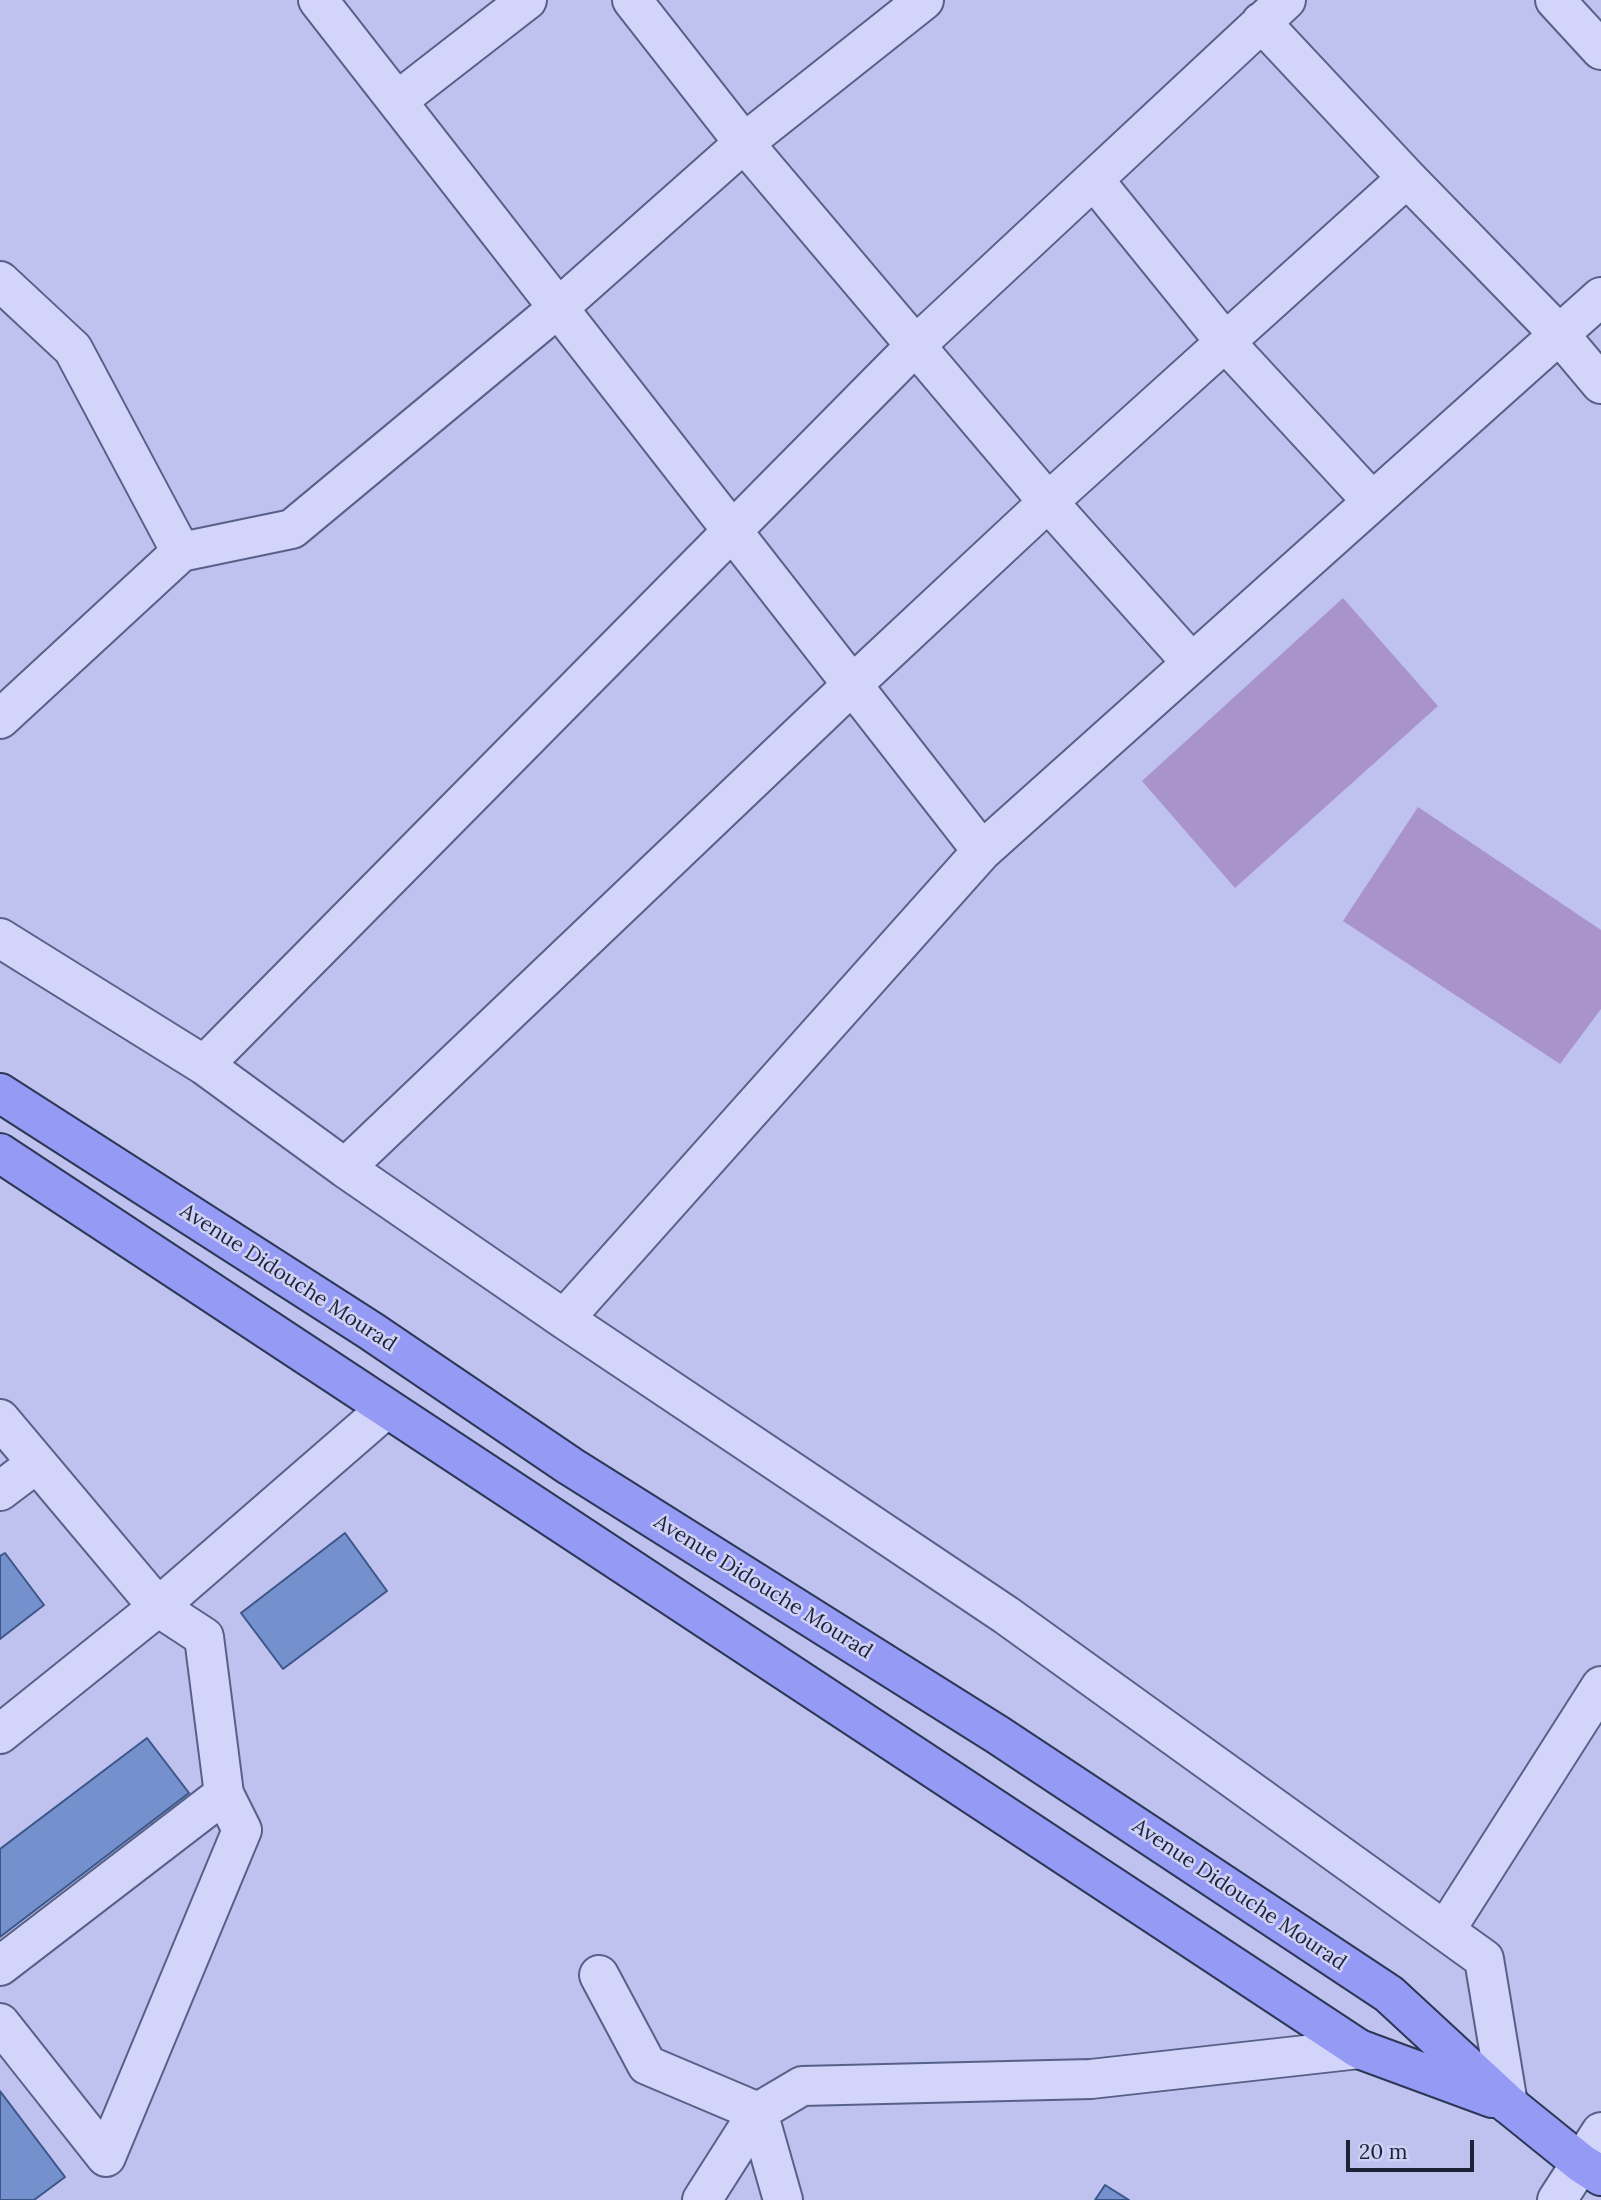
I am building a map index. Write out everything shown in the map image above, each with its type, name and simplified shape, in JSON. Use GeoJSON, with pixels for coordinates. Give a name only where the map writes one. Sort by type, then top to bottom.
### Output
{"type":"FeatureCollection","features":[{"type":"Feature","properties":{"kind":"main road","name":"Avenue Didouche Mourad"},"geometry":{"type":"LineString","coordinates":[[0,1093],[371,1331],[570,1466],[998,1735],[1389,1994],[1508,2105]]}},
{"type":"Feature","properties":{"kind":"main road","name":"Avenue Didouche Mourad"},"geometry":{"type":"LineString","coordinates":[[0,1153],[1359,2049],[1508,2105],[1594,2157]]}},
{"type":"Feature","properties":{"kind":"street"},"geometry":{"type":"LineString","coordinates":[[318,0],[982,851]]}},
{"type":"Feature","properties":{"kind":"street"},"geometry":{"type":"LineString","coordinates":[[397,101],[527,0]]}},
{"type":"Feature","properties":{"kind":"street"},"geometry":{"type":"LineString","coordinates":[[632,0],[744,143],[1048,502],[1192,663]]}},
{"type":"Feature","properties":{"kind":"street"},"geometry":{"type":"LineString","coordinates":[[0,719],[181,552],[292,529],[558,308],[744,143],[924,0]]}},
{"type":"Feature","properties":{"kind":"street"},"geometry":{"type":"LineString","coordinates":[[1555,0],[1601,50]]}},
{"type":"Feature","properties":{"kind":"street"},"geometry":{"type":"LineString","coordinates":[[204,1065],[916,345],[1274,11],[1407,178],[1559,334],[1601,384]]}},
{"type":"Feature","properties":{"kind":"street"},"geometry":{"type":"LineString","coordinates":[[345,1168],[1048,502],[1407,178]]}},
{"type":"Feature","properties":{"kind":"street"},"geometry":{"type":"LineString","coordinates":[[1094,180],[1226,343],[1373,501]]}},
{"type":"Feature","properties":{"kind":"street"},"geometry":{"type":"LineString","coordinates":[[0,281],[73,349],[181,552]]}},
{"type":"Feature","properties":{"kind":"street"},"geometry":{"type":"LineString","coordinates":[[564,1319],[982,851],[1601,297]]}},
{"type":"Feature","properties":{"kind":"street"},"geometry":{"type":"LineString","coordinates":[[0,938],[204,1065],[345,1168],[564,1319],[1006,1615],[1484,1959],[1508,2105]]}},
{"type":"Feature","properties":{"kind":"street"},"geometry":{"type":"LineString","coordinates":[[0,1734],[158,1607],[386,1409]]}},
{"type":"Feature","properties":{"kind":"street"},"geometry":{"type":"LineString","coordinates":[[0,1419],[158,1607],[204,1637],[225,1794],[242,1830],[106,2157],[0,2023]]}},
{"type":"Feature","properties":{"kind":"street"},"geometry":{"type":"LineString","coordinates":[[0,1491],[37,1463]]}},
{"type":"Feature","properties":{"kind":"street"},"geometry":{"type":"LineString","coordinates":[[1445,1931],[1601,1686]]}},
{"type":"Feature","properties":{"kind":"street"},"geometry":{"type":"LineString","coordinates":[[0,1966],[225,1794]]}},
{"type":"Feature","properties":{"kind":"street"},"geometry":{"type":"LineString","coordinates":[[599,1975],[647,2065],[758,2112]]}},
{"type":"Feature","properties":{"kind":"street"},"geometry":{"type":"LineString","coordinates":[[702,2200],[758,2112],[802,2086],[1091,2079],[1359,2049]]}},
{"type":"Feature","properties":{"kind":"street"},"geometry":{"type":"LineString","coordinates":[[758,2112],[783,2200]]}},
{"type":"Feature","properties":{"kind":"street"},"geometry":{"type":"LineString","coordinates":[[1557,2200],[1594,2157]]}},
{"type":"Feature","properties":{"kind":"shaded area"},"geometry":{"type":"Polygon","coordinates":[[[1343,598],[1438,706],[1235,888],[1142,781],[1343,598]]]}},
{"type":"Feature","properties":{"kind":"shaded area"},"geometry":{"type":"Polygon","coordinates":[[[1418,807],[1601,930],[1601,1009],[1560,1064],[1343,921],[1418,807]]]}},
{"type":"Feature","properties":{"kind":"building"},"geometry":{"type":"Polygon","coordinates":[[[345,1533],[387,1591],[283,1669],[241,1613],[345,1533]]]}},
{"type":"Feature","properties":{"kind":"building"},"geometry":{"type":"Polygon","coordinates":[[[5,1553],[44,1605],[0,1639],[0,1556],[5,1553]]]}},
{"type":"Feature","properties":{"kind":"building"},"geometry":{"type":"Polygon","coordinates":[[[147,1738],[189,1793],[0,1937],[0,1849],[147,1738]]]}},
{"type":"Feature","properties":{"kind":"building"},"geometry":{"type":"Polygon","coordinates":[[[0,2091],[65,2177],[34,2200],[0,2200],[0,2091]]]}},
{"type":"Feature","properties":{"kind":"building"},"geometry":{"type":"Polygon","coordinates":[[[1105,2185],[1129,2200],[1095,2200],[1105,2185]]]}}]}
